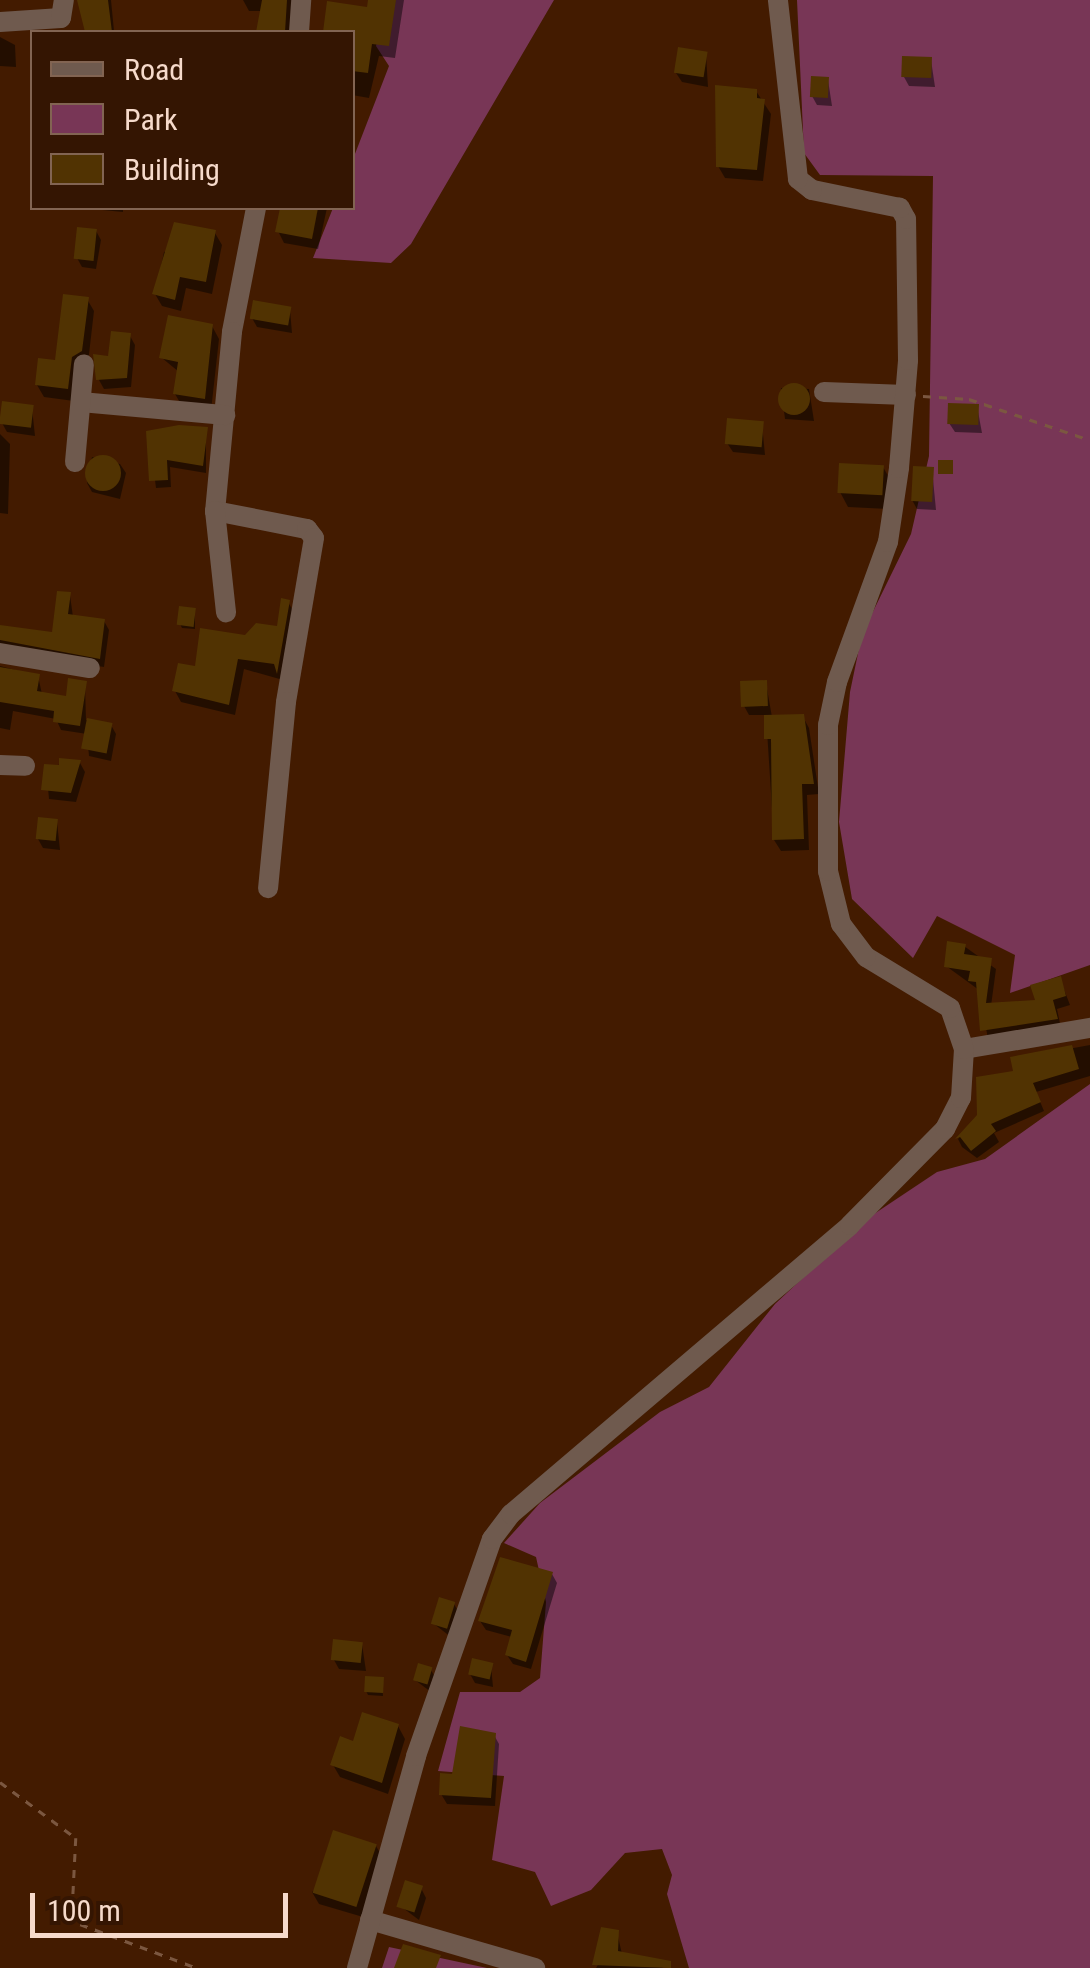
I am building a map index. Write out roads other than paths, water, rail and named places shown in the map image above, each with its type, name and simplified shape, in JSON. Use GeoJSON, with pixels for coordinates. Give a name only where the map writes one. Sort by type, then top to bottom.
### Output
{"type":"FeatureCollection","features":[{"type":"Feature","properties":{"kind":"street"},"geometry":{"type":"LineString","coordinates":[[0,22],[61,18],[64,0]]}},
{"type":"Feature","properties":{"kind":"street"},"geometry":{"type":"LineString","coordinates":[[299,30],[302,0]]}},
{"type":"Feature","properties":{"kind":"street"},"geometry":{"type":"LineString","coordinates":[[357,1968],[416,1756],[492,1539],[511,1514],[850,1225],[956,1115],[964,1049],[942,1000],[866,958],[851,940],[828,871],[828,726],[837,682],[888,542],[906,395],[906,219],[896,206],[812,190],[798,179],[778,0]]}},
{"type":"Feature","properties":{"kind":"street"},"geometry":{"type":"LineString","coordinates":[[226,612],[216,511],[232,332],[256,210]]}},
{"type":"Feature","properties":{"kind":"street"},"geometry":{"type":"LineString","coordinates":[[75,462],[84,364]]}},
{"type":"Feature","properties":{"kind":"street"},"geometry":{"type":"LineString","coordinates":[[824,392],[906,395]]}},
{"type":"Feature","properties":{"kind":"street"},"geometry":{"type":"LineString","coordinates":[[80,402],[226,415]]}},
{"type":"Feature","properties":{"kind":"street"},"geometry":{"type":"LineString","coordinates":[[216,511],[307,529],[314,538],[286,702],[268,888]]}},
{"type":"Feature","properties":{"kind":"street"},"geometry":{"type":"LineString","coordinates":[[0,654],[90,668]]}},
{"type":"Feature","properties":{"kind":"street"},"geometry":{"type":"LineString","coordinates":[[0,765],[25,766]]}},
{"type":"Feature","properties":{"kind":"street"},"geometry":{"type":"LineString","coordinates":[[964,1049],[1090,1028]]}},
{"type":"Feature","properties":{"kind":"street"},"geometry":{"type":"LineString","coordinates":[[370,1920],[535,1968]]}}]}
